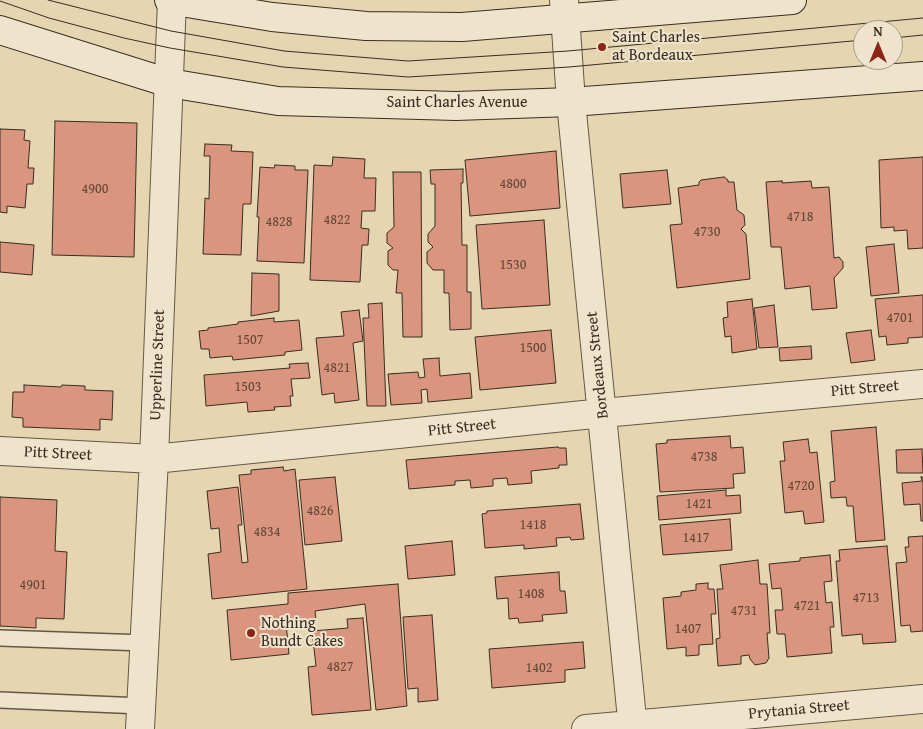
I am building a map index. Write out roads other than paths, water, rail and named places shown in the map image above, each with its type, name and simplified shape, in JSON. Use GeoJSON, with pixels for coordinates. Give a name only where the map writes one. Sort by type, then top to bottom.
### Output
{"type":"FeatureCollection","features":[{"type":"Feature","properties":{"kind":"street"},"geometry":{"type":"LineString","coordinates":[[171,0],[272,17],[366,26],[462,27],[565,10],[792,0]]}},
{"type":"Feature","properties":{"kind":"street","name":"Upperline Street"},"geometry":{"type":"LineString","coordinates":[[141,718],[154,459],[171,0]]}},
{"type":"Feature","properties":{"kind":"street","name":"Bordeaux Street"},"geometry":{"type":"LineString","coordinates":[[565,10],[571,102],[633,727]]}},
{"type":"Feature","properties":{"kind":"street","name":"Saint Charles Avenue"},"geometry":{"type":"LineString","coordinates":[[0,30],[169,83],[278,101],[456,106],[571,102],[923,76]]}},
{"type":"Feature","properties":{"kind":"street","name":"Pitt Street"},"geometry":{"type":"LineString","coordinates":[[0,451],[154,459],[603,413],[923,384]]}},
{"type":"Feature","properties":{"kind":"street","name":"Prytania Street"},"geometry":{"type":"LineString","coordinates":[[586,729],[633,727],[923,699]]}},
{"type":"Feature","properties":{"kind":"lane"},"geometry":{"type":"LineString","coordinates":[[0,638],[145,643]]}},
{"type":"Feature","properties":{"kind":"lane"},"geometry":{"type":"LineString","coordinates":[[0,700],[141,718]]}},
{"type":"Feature","properties":{"kind":"tram line"},"geometry":{"type":"LineString","coordinates":[[48,0],[171,31],[284,51],[408,61],[568,51],[923,18]]}},
{"type":"Feature","properties":{"kind":"tram line"},"geometry":{"type":"LineString","coordinates":[[0,1],[49,18],[170,48],[283,67],[408,77],[569,67],[853,41]]}},
{"type":"Feature","properties":{"kind":"tram line"},"geometry":{"type":"LineString","coordinates":[[903,37],[923,35]]}},
{"type":"Feature","properties":{"kind":"place","name":"Saint Charles at Bordeaux"},"geometry":{"type":"Point","coordinates":[602,47]}},
{"type":"Feature","properties":{"kind":"place","name":"Nothing Bundt Cakes"},"geometry":{"type":"Point","coordinates":[251,633]}}]}
